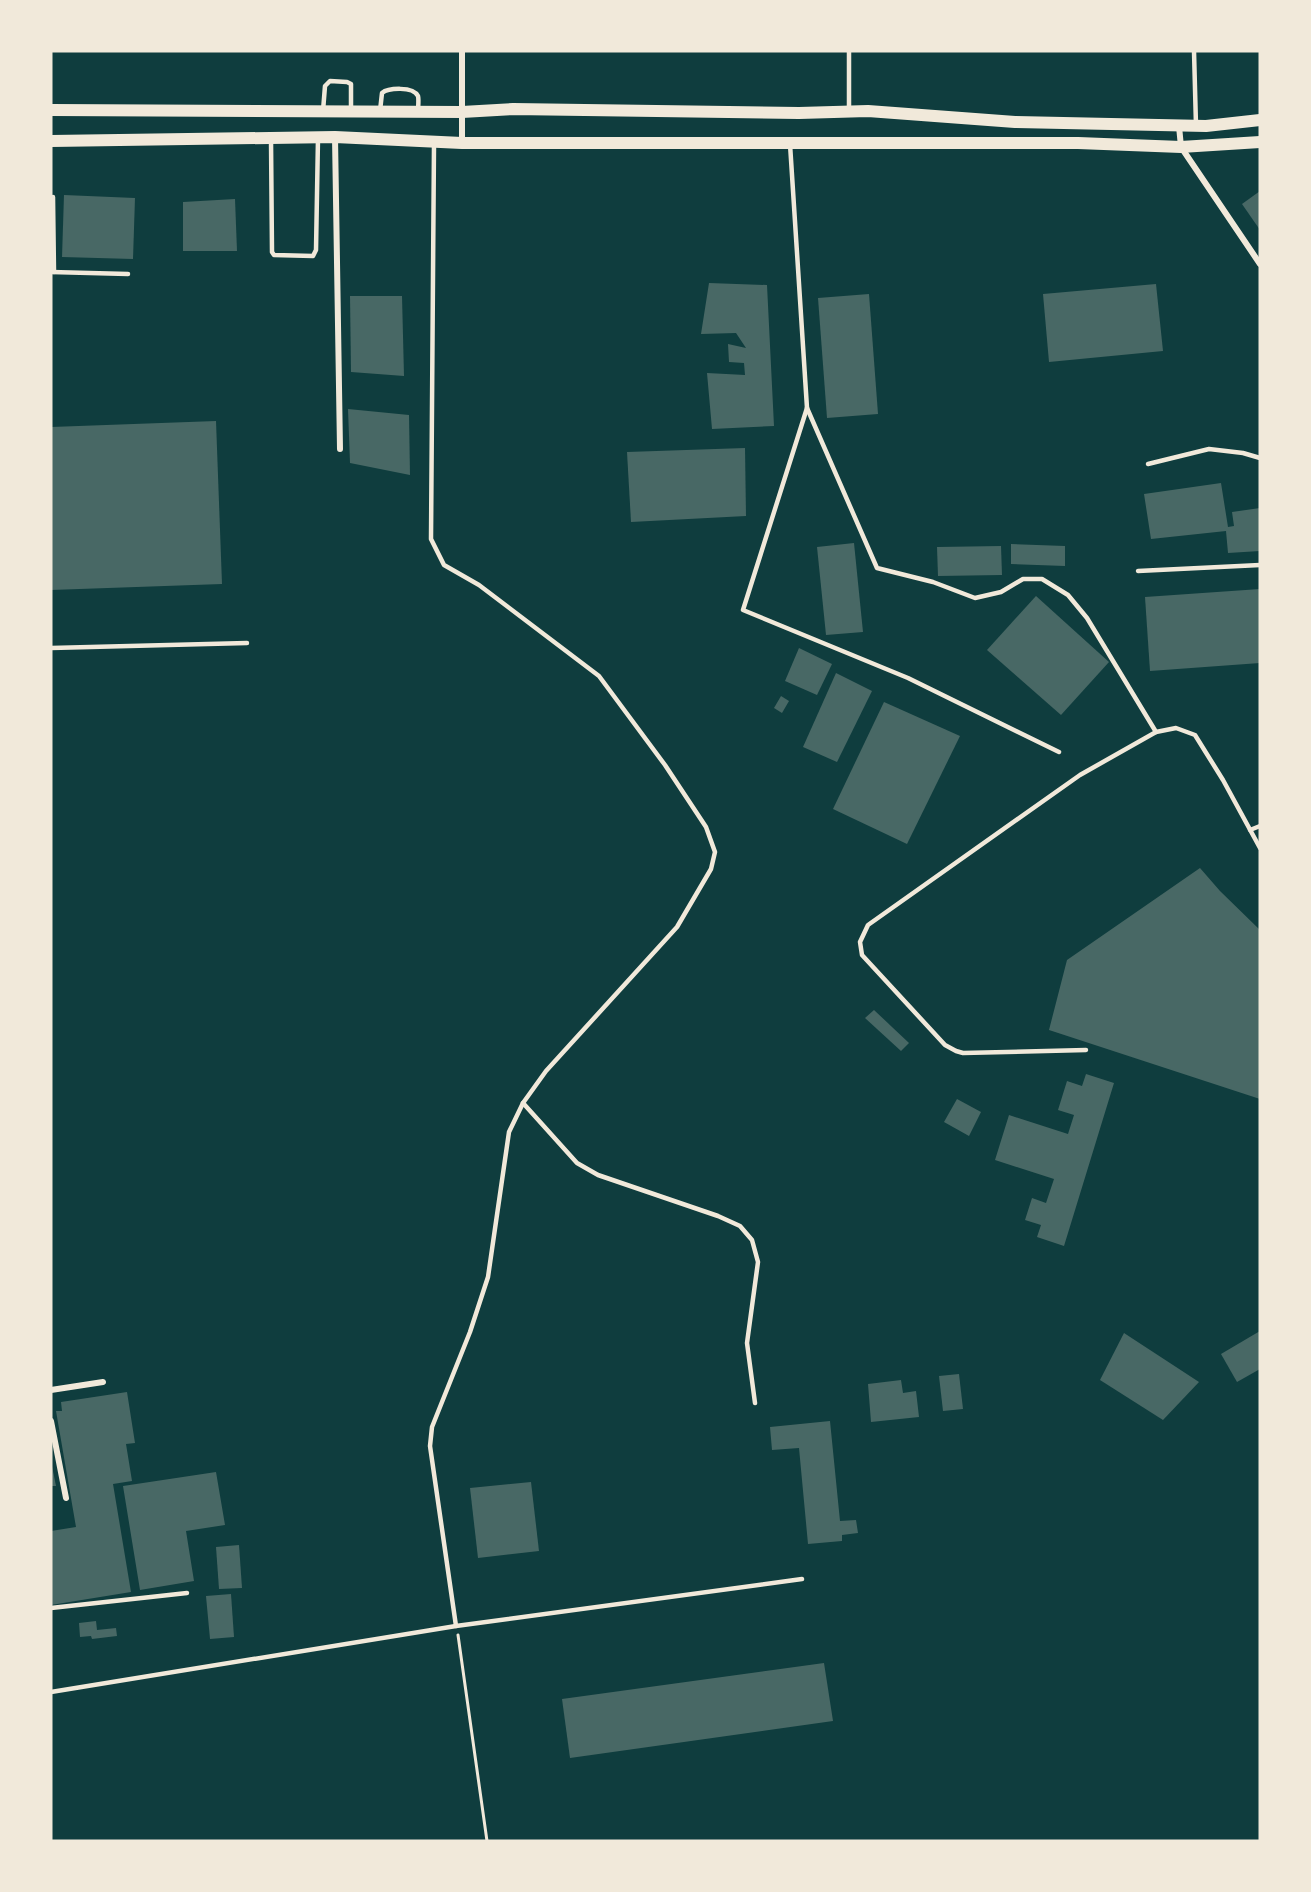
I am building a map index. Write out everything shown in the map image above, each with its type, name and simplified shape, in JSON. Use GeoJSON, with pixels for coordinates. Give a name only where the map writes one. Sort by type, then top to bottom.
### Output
{"type":"FeatureCollection","features":[{"type":"Feature","properties":{"kind":"main road"},"geometry":{"type":"LineString","coordinates":[[51,110],[462,112],[513,109],[799,114],[868,111],[1015,122],[1196,126],[1260,120]]}},
{"type":"Feature","properties":{"kind":"main road"},"geometry":{"type":"LineString","coordinates":[[51,141],[271,137],[434,143],[1078,143],[1181,147],[1260,142]]}},
{"type":"Feature","properties":{"kind":"street"},"geometry":{"type":"LineString","coordinates":[[462,51],[462,143]]}},
{"type":"Feature","properties":{"kind":"street"},"geometry":{"type":"LineString","coordinates":[[1179,125],[1181,147],[1260,264]]}},
{"type":"Feature","properties":{"kind":"street"},"geometry":{"type":"LineString","coordinates":[[335,138],[340,449]]}},
{"type":"Feature","properties":{"kind":"street"},"geometry":{"type":"LineString","coordinates":[[51,1390],[103,1382]]}},
{"type":"Feature","properties":{"kind":"street"},"geometry":{"type":"LineString","coordinates":[[51,1421],[66,1498]]}},
{"type":"Feature","properties":{"kind":"lane"},"geometry":{"type":"LineString","coordinates":[[849,51],[849,112]]}},
{"type":"Feature","properties":{"kind":"lane"},"geometry":{"type":"LineString","coordinates":[[1194,51],[1196,126]]}},
{"type":"Feature","properties":{"kind":"lane"},"geometry":{"type":"LineString","coordinates":[[322,111],[325,86],[330,81],[351,84],[351,111]]}},
{"type":"Feature","properties":{"kind":"lane"},"geometry":{"type":"LineString","coordinates":[[380,111],[382,93],[389,89],[411,90],[415,93],[418,96],[418,111]]}},
{"type":"Feature","properties":{"kind":"lane"},"geometry":{"type":"LineString","coordinates":[[271,137],[272,252],[274,255],[313,256],[316,250],[318,138]]}},
{"type":"Feature","properties":{"kind":"lane"},"geometry":{"type":"LineString","coordinates":[[434,143],[431,539],[444,565],[479,585],[599,676],[665,765],[706,827],[715,852],[711,869],[677,927],[546,1071],[523,1103],[509,1132],[488,1276],[470,1332],[432,1427],[430,1446],[456,1626]]}},
{"type":"Feature","properties":{"kind":"lane"},"geometry":{"type":"LineString","coordinates":[[790,144],[807,408],[877,568],[933,582],[975,598],[1000,592],[1023,579],[1042,579],[1068,595],[1087,618],[1156,732]]}},
{"type":"Feature","properties":{"kind":"lane"},"geometry":{"type":"LineString","coordinates":[[53,197],[52,272],[129,274]]}},
{"type":"Feature","properties":{"kind":"lane"},"geometry":{"type":"LineString","coordinates":[[807,408],[743,610],[908,678],[1059,752]]}},
{"type":"Feature","properties":{"kind":"lane"},"geometry":{"type":"LineString","coordinates":[[1148,464],[1209,449],[1243,453],[1260,458]]}},
{"type":"Feature","properties":{"kind":"lane"},"geometry":{"type":"LineString","coordinates":[[1138,572],[1260,565]]}},
{"type":"Feature","properties":{"kind":"lane"},"geometry":{"type":"LineString","coordinates":[[51,648],[247,643]]}},
{"type":"Feature","properties":{"kind":"lane"},"geometry":{"type":"LineString","coordinates":[[1086,1050],[963,1053],[945,1045],[862,955],[860,942],[868,925],[1080,775],[1156,732],[1176,728],[1195,735],[1260,848]]}},
{"type":"Feature","properties":{"kind":"lane"},"geometry":{"type":"LineString","coordinates":[[1250,830],[1260,826]]}},
{"type":"Feature","properties":{"kind":"lane"},"geometry":{"type":"LineString","coordinates":[[523,1103],[584,1167],[598,1175],[718,1216],[740,1226],[752,1240],[758,1262],[747,1343],[754,1403]]}},
{"type":"Feature","properties":{"kind":"lane"},"geometry":{"type":"LineString","coordinates":[[51,1692],[456,1626],[802,1579]]}},
{"type":"Feature","properties":{"kind":"lane"},"geometry":{"type":"LineString","coordinates":[[51,1608],[187,1593]]}},
{"type":"Feature","properties":{"kind":"path"},"geometry":{"type":"LineString","coordinates":[[456,1626],[487,1841]]}},
{"type":"Feature","properties":{"kind":"building"},"geometry":{"type":"Polygon","coordinates":[[[1260,191],[1260,230],[1242,204],[1260,191]]]}},
{"type":"Feature","properties":{"kind":"building"},"geometry":{"type":"Polygon","coordinates":[[[64,195],[135,198],[133,259],[62,257],[64,195]]]}},
{"type":"Feature","properties":{"kind":"building"},"geometry":{"type":"Polygon","coordinates":[[[235,199],[237,251],[183,251],[183,202],[235,199]]]}},
{"type":"Feature","properties":{"kind":"building"},"geometry":{"type":"Polygon","coordinates":[[[709,283],[767,285],[774,426],[712,429],[707,373],[745,375],[744,363],[729,362],[728,344],[746,348],[736,333],[701,334],[709,283]]]}},
{"type":"Feature","properties":{"kind":"building"},"geometry":{"type":"Polygon","coordinates":[[[1156,284],[1163,351],[1049,362],[1043,294],[1156,284]]]}},
{"type":"Feature","properties":{"kind":"building"},"geometry":{"type":"Polygon","coordinates":[[[869,294],[878,414],[827,418],[818,298],[869,294]]]}},
{"type":"Feature","properties":{"kind":"building"},"geometry":{"type":"Polygon","coordinates":[[[350,296],[402,296],[404,376],[351,372],[350,296]]]}},
{"type":"Feature","properties":{"kind":"building"},"geometry":{"type":"Polygon","coordinates":[[[348,409],[409,415],[410,475],[350,463],[348,409]]]}},
{"type":"Feature","properties":{"kind":"building"},"geometry":{"type":"Polygon","coordinates":[[[216,421],[222,584],[51,590],[51,427],[216,421]]]}},
{"type":"Feature","properties":{"kind":"building"},"geometry":{"type":"Polygon","coordinates":[[[745,448],[746,516],[631,522],[627,452],[745,448]]]}},
{"type":"Feature","properties":{"kind":"building"},"geometry":{"type":"Polygon","coordinates":[[[1221,483],[1228,527],[1234,526],[1232,512],[1260,508],[1260,551],[1228,553],[1226,531],[1151,539],[1144,494],[1221,483]]]}},
{"type":"Feature","properties":{"kind":"building"},"geometry":{"type":"Polygon","coordinates":[[[854,543],[863,632],[826,635],[817,547],[854,543]]]}},
{"type":"Feature","properties":{"kind":"building"},"geometry":{"type":"Polygon","coordinates":[[[1011,544],[1065,546],[1065,566],[1011,564],[1011,544]]]}},
{"type":"Feature","properties":{"kind":"building"},"geometry":{"type":"Polygon","coordinates":[[[1001,546],[1002,575],[938,576],[937,547],[1001,546]]]}},
{"type":"Feature","properties":{"kind":"building"},"geometry":{"type":"Polygon","coordinates":[[[1260,589],[1260,663],[1150,671],[1145,597],[1260,589]]]}},
{"type":"Feature","properties":{"kind":"building"},"geometry":{"type":"Polygon","coordinates":[[[1036,596],[1109,662],[1061,715],[987,650],[1036,596]]]}},
{"type":"Feature","properties":{"kind":"building"},"geometry":{"type":"Polygon","coordinates":[[[799,648],[832,664],[817,695],[785,681],[799,648]]]}},
{"type":"Feature","properties":{"kind":"building"},"geometry":{"type":"Polygon","coordinates":[[[836,673],[872,691],[837,762],[803,747],[836,673]]]}},
{"type":"Feature","properties":{"kind":"building"},"geometry":{"type":"Polygon","coordinates":[[[781,696],[789,701],[782,713],[774,708],[781,696]]]}},
{"type":"Feature","properties":{"kind":"building"},"geometry":{"type":"Polygon","coordinates":[[[884,702],[960,736],[907,844],[833,809],[884,702]]]}},
{"type":"Feature","properties":{"kind":"building"},"geometry":{"type":"Polygon","coordinates":[[[1200,868],[1260,930],[1260,1099],[1049,1030],[1067,960],[1200,868]]]}},
{"type":"Feature","properties":{"kind":"building"},"geometry":{"type":"Polygon","coordinates":[[[874,1010],[909,1043],[901,1051],[865,1018],[874,1010]]]}},
{"type":"Feature","properties":{"kind":"building"},"geometry":{"type":"Polygon","coordinates":[[[1086,1074],[1114,1083],[1064,1246],[1037,1237],[1041,1225],[1025,1220],[1032,1198],[1046,1203],[1054,1179],[995,1160],[1009,1115],[1068,1134],[1074,1115],[1058,1110],[1067,1081],[1082,1086],[1086,1074]]]}},
{"type":"Feature","properties":{"kind":"building"},"geometry":{"type":"Polygon","coordinates":[[[957,1099],[981,1112],[969,1136],[944,1122],[957,1099]]]}},
{"type":"Feature","properties":{"kind":"building"},"geometry":{"type":"Polygon","coordinates":[[[1260,1331],[1260,1369],[1237,1382],[1221,1354],[1260,1331]]]}},
{"type":"Feature","properties":{"kind":"building"},"geometry":{"type":"Polygon","coordinates":[[[1124,1333],[1199,1382],[1163,1420],[1100,1380],[1124,1333]]]}},
{"type":"Feature","properties":{"kind":"building"},"geometry":{"type":"Polygon","coordinates":[[[959,1374],[963,1409],[943,1411],[939,1376],[959,1374]]]}},
{"type":"Feature","properties":{"kind":"building"},"geometry":{"type":"Polygon","coordinates":[[[901,1380],[903,1393],[916,1391],[919,1417],[871,1422],[868,1384],[901,1380]]]}},
{"type":"Feature","properties":{"kind":"building"},"geometry":{"type":"Polygon","coordinates":[[[127,1392],[135,1443],[126,1444],[132,1481],[113,1484],[131,1592],[51,1605],[51,1531],[76,1527],[56,1411],[62,1411],[61,1402],[127,1392]]]}},
{"type":"Feature","properties":{"kind":"building"},"geometry":{"type":"Polygon","coordinates":[[[830,1421],[840,1521],[856,1520],[858,1533],[842,1535],[842,1541],[808,1544],[799,1448],[772,1450],[770,1427],[830,1421]]]}},
{"type":"Feature","properties":{"kind":"building"},"geometry":{"type":"Polygon","coordinates":[[[51,1461],[56,1486],[51,1486],[51,1461]]]}},
{"type":"Feature","properties":{"kind":"building"},"geometry":{"type":"Polygon","coordinates":[[[216,1472],[225,1525],[186,1531],[194,1581],[140,1590],[123,1486],[216,1472]]]}},
{"type":"Feature","properties":{"kind":"building"},"geometry":{"type":"Polygon","coordinates":[[[531,1482],[539,1551],[478,1558],[470,1488],[531,1482]]]}},
{"type":"Feature","properties":{"kind":"building"},"geometry":{"type":"Polygon","coordinates":[[[239,1545],[242,1588],[219,1589],[216,1547],[239,1545]]]}},
{"type":"Feature","properties":{"kind":"building"},"geometry":{"type":"Polygon","coordinates":[[[231,1594],[234,1637],[210,1639],[206,1596],[231,1594]]]}},
{"type":"Feature","properties":{"kind":"building"},"geometry":{"type":"Polygon","coordinates":[[[96,1621],[97,1630],[116,1628],[117,1636],[92,1639],[91,1636],[80,1637],[79,1623],[96,1621]]]}},
{"type":"Feature","properties":{"kind":"building"},"geometry":{"type":"Polygon","coordinates":[[[824,1663],[833,1721],[570,1758],[562,1699],[824,1663]]]}}]}
